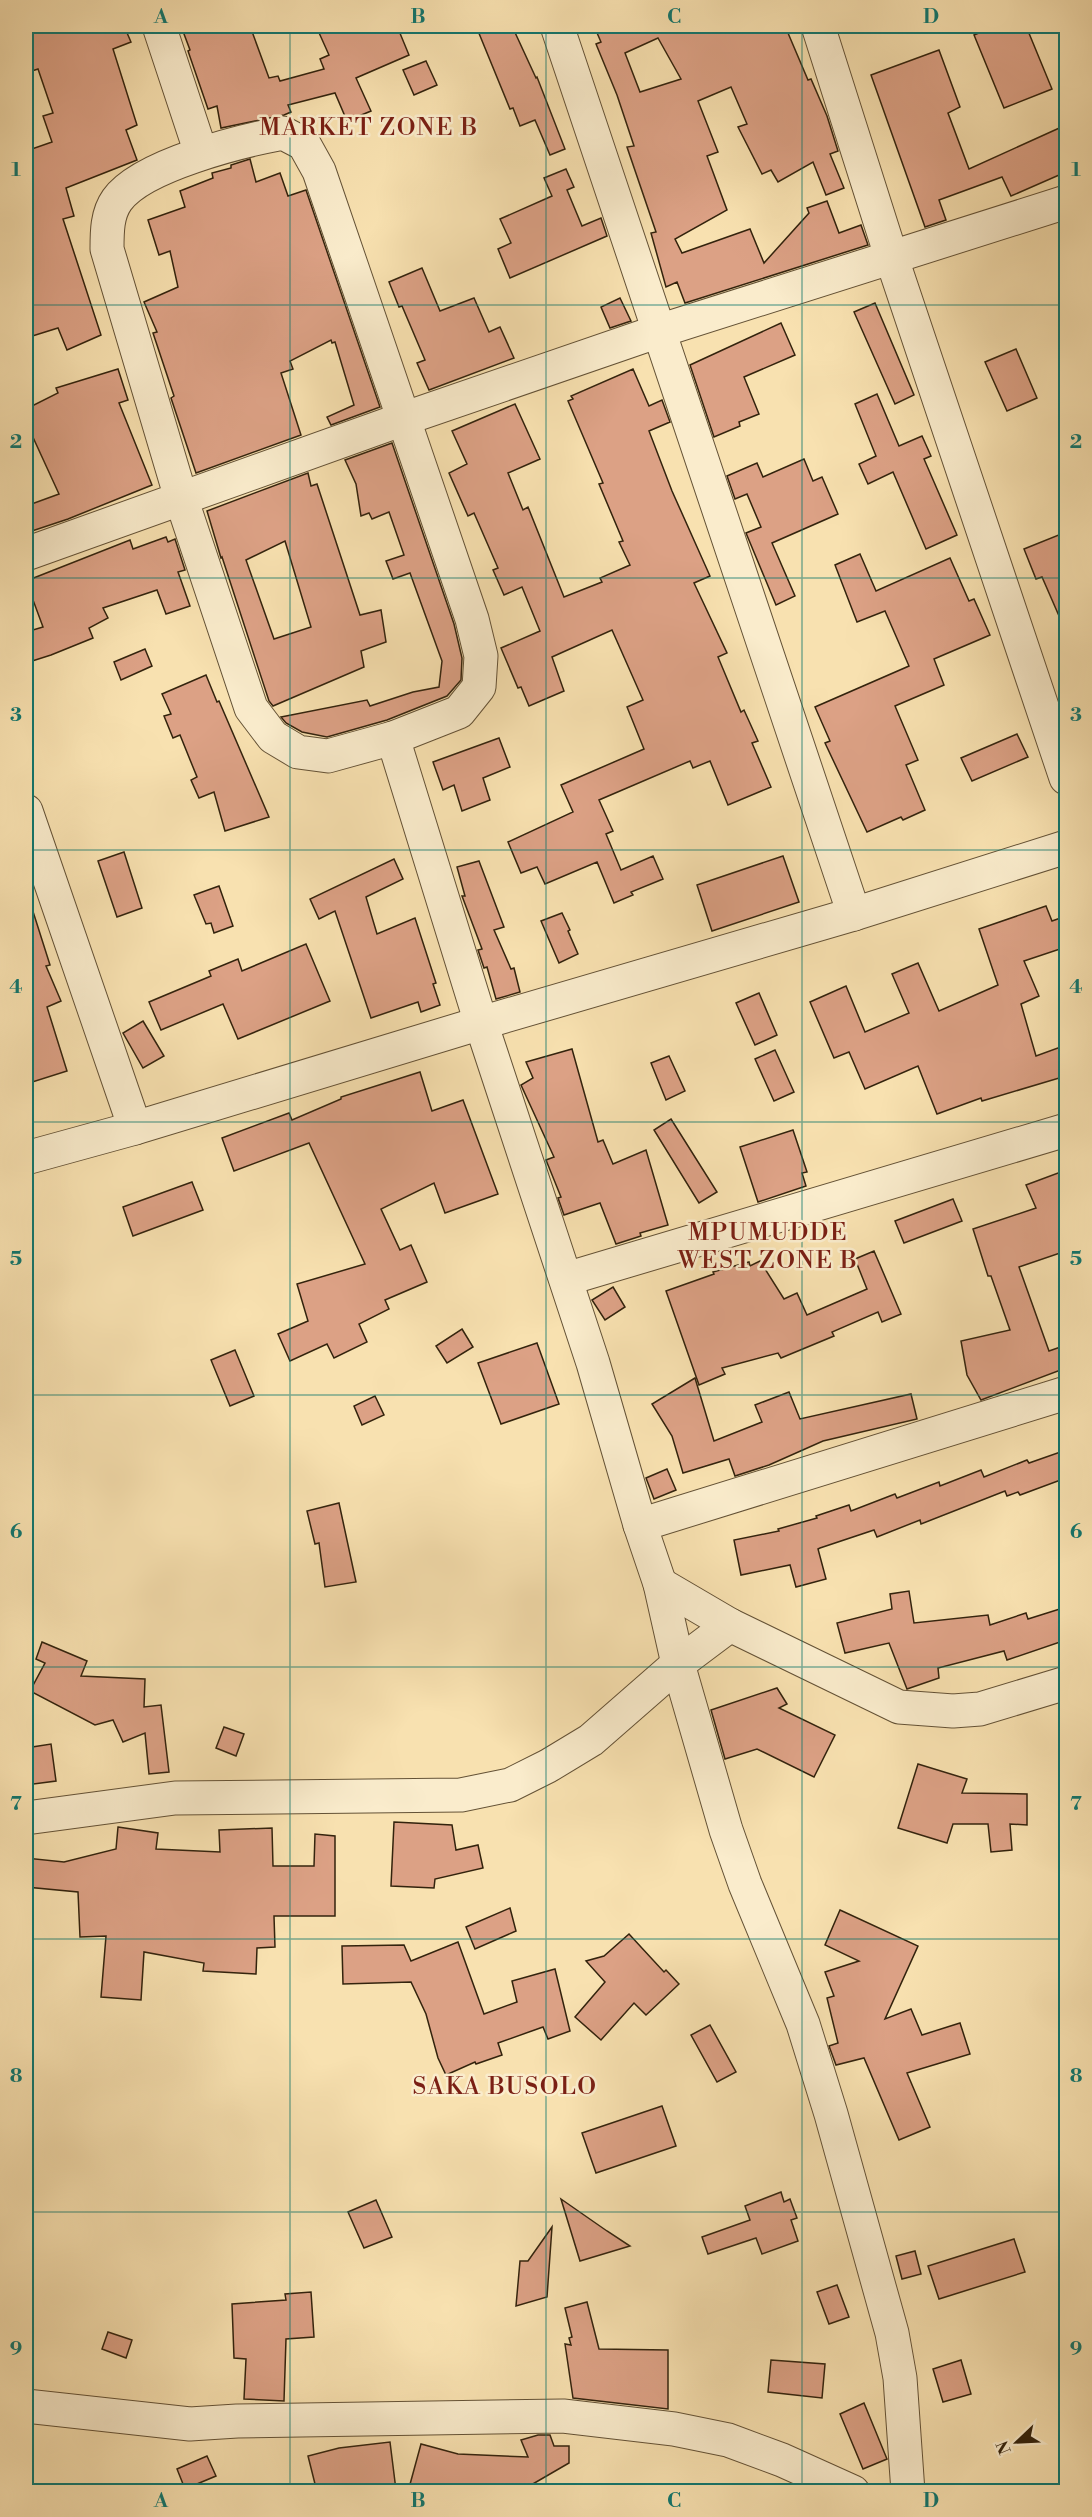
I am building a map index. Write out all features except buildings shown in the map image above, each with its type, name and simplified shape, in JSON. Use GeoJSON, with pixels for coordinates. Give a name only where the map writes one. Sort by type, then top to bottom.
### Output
{"type":"FeatureCollection","features":[{"type":"Feature","properties":{"kind":"street"},"geometry":{"type":"LineString","coordinates":[[159,26],[201,153]]}},
{"type":"Feature","properties":{"kind":"street"},"geometry":{"type":"LineString","coordinates":[[556,26],[854,914]]}},
{"type":"Feature","properties":{"kind":"street"},"geometry":{"type":"LineString","coordinates":[[818,26],[892,259],[1066,778]]}},
{"type":"Feature","properties":{"kind":"street"},"geometry":{"type":"LineString","coordinates":[[282,133],[304,144],[319,171],[403,419],[472,619],[481,656],[479,687],[459,712],[393,738],[328,756],[298,752],[273,737],[251,708],[181,498],[107,249],[107,225],[116,201],[132,184],[201,153],[249,139],[282,133]]}},
{"type":"Feature","properties":{"kind":"street"},"geometry":{"type":"LineString","coordinates":[[26,554],[403,419],[659,331],[1066,202]]}},
{"type":"Feature","properties":{"kind":"street"},"geometry":{"type":"LineString","coordinates":[[393,738],[481,1023],[567,1279],[640,1525],[660,1584],[678,1664],[726,1830],[802,2024],[831,2114],[889,2321],[900,2378],[908,2492]]}},
{"type":"Feature","properties":{"kind":"street"},"geometry":{"type":"LineString","coordinates":[[26,811],[135,1128]]}},
{"type":"Feature","properties":{"kind":"street"},"geometry":{"type":"LineString","coordinates":[[26,1158],[135,1128],[481,1023],[854,914],[1066,847]]}},
{"type":"Feature","properties":{"kind":"street"},"geometry":{"type":"LineString","coordinates":[[567,1279],[1066,1130]]}},
{"type":"Feature","properties":{"kind":"street"},"geometry":{"type":"LineString","coordinates":[[640,1525],[1066,1393]]}},
{"type":"Feature","properties":{"kind":"street"},"geometry":{"type":"LineString","coordinates":[[660,1584],[730,1625],[899,1707],[953,1712],[980,1709],[1066,1683]]}},
{"type":"Feature","properties":{"kind":"street"},"geometry":{"type":"LineString","coordinates":[[26,1818],[175,1798],[461,1795],[510,1785],[548,1766],[591,1740],[678,1664],[730,1625]]}},
{"type":"Feature","properties":{"kind":"street"},"geometry":{"type":"LineString","coordinates":[[26,2406],[190,2424],[237,2421],[563,2416],[674,2429],[728,2440],[782,2460],[853,2492]]}},
{"type":"Feature","properties":{"kind":"district","name":"MARKET ZONE B"},"geometry":{"type":"Point","coordinates":[369,127]}},
{"type":"Feature","properties":{"kind":"district","name":"MPUMUDDE WEST ZONE B"},"geometry":{"type":"Point","coordinates":[768,1246]}},
{"type":"Feature","properties":{"kind":"district","name":"SAKA BUSOLO"},"geometry":{"type":"Point","coordinates":[505,2086]}}]}
